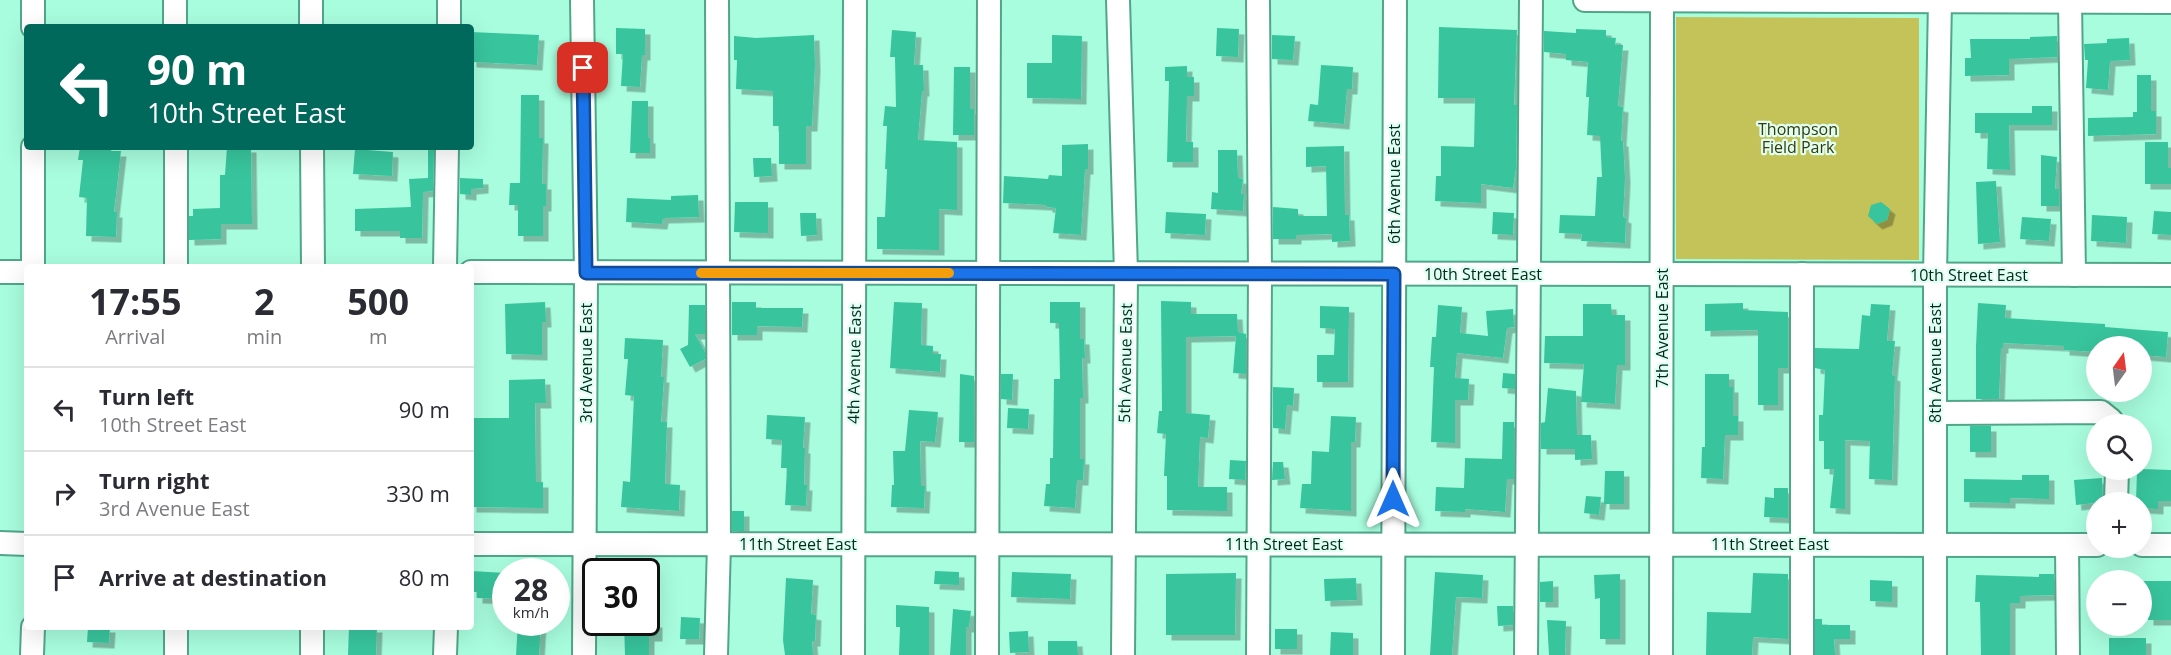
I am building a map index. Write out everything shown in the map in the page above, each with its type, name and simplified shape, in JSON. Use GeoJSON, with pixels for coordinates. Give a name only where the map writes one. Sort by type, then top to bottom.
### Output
{"type":"FeatureCollection","features":[{"type":"Feature","properties":{"kind":"street"},"geometry":{"type":"LineString","coordinates":[[33,0],[33,24]]}},
{"type":"Feature","properties":{"kind":"street"},"geometry":{"type":"LineString","coordinates":[[175,0],[175,24]]}},
{"type":"Feature","properties":{"kind":"street"},"geometry":{"type":"LineString","coordinates":[[311,0],[311,24]]}},
{"type":"Feature","properties":{"kind":"street"},"geometry":{"type":"LineString","coordinates":[[448,24],[449,0]]}},
{"type":"Feature","properties":{"kind":"street","name":"3rd Avenue East"},"geometry":{"type":"LineString","coordinates":[[582,0],[586,273],[584,655]]}},
{"type":"Feature","properties":{"kind":"street"},"geometry":{"type":"LineString","coordinates":[[716,655],[719,544],[717,0]]}},
{"type":"Feature","properties":{"kind":"street","name":"4th Avenue East"},"geometry":{"type":"LineString","coordinates":[[853,655],[855,0]]}},
{"type":"Feature","properties":{"kind":"street"},"geometry":{"type":"LineString","coordinates":[[987,655],[989,0]]}},
{"type":"Feature","properties":{"kind":"street","name":"5th Avenue East"},"geometry":{"type":"LineString","coordinates":[[1118,0],[1126,273],[1122,544],[1123,655]]}},
{"type":"Feature","properties":{"kind":"street"},"geometry":{"type":"LineString","coordinates":[[1258,0],[1260,273],[1258,655]]}},
{"type":"Feature","properties":{"kind":"street","name":"6th Avenue East"},"geometry":{"type":"LineString","coordinates":[[1393,655],[1395,0]]}},
{"type":"Feature","properties":{"kind":"street"},"geometry":{"type":"LineString","coordinates":[[1526,655],[1531,0]]}},
{"type":"Feature","properties":{"kind":"street"},"geometry":{"type":"LineString","coordinates":[[1585,0],[2171,2]]}},
{"type":"Feature","properties":{"kind":"street","name":"7th Avenue East"},"geometry":{"type":"LineString","coordinates":[[1661,655],[1662,0]]}},
{"type":"Feature","properties":{"kind":"street","name":"8th Avenue East"},"geometry":{"type":"LineString","coordinates":[[1935,655],[1935,274],[1940,1]]}},
{"type":"Feature","properties":{"kind":"street"},"geometry":{"type":"LineString","coordinates":[[2070,2],[2074,275]]}},
{"type":"Feature","properties":{"kind":"street"},"geometry":{"type":"LineString","coordinates":[[33,150],[33,264]]}},
{"type":"Feature","properties":{"kind":"street"},"geometry":{"type":"LineString","coordinates":[[176,150],[176,264]]}},
{"type":"Feature","properties":{"kind":"street"},"geometry":{"type":"LineString","coordinates":[[312,150],[313,264]]}},
{"type":"Feature","properties":{"kind":"street"},"geometry":{"type":"LineString","coordinates":[[445,264],[447,150]]}},
{"type":"Feature","properties":{"kind":"street"},"geometry":{"type":"LineString","coordinates":[[0,272],[24,272]]}},
{"type":"Feature","properties":{"kind":"street","name":"10th Street East"},"geometry":{"type":"LineString","coordinates":[[474,272],[2171,275]]}},
{"type":"Feature","properties":{"kind":"street"},"geometry":{"type":"LineString","coordinates":[[1802,274],[1802,655]]}},
{"type":"Feature","properties":{"kind":"street"},"geometry":{"type":"LineString","coordinates":[[1935,413],[2102,412],[2104,414]]}},
{"type":"Feature","properties":{"kind":"street"},"geometry":{"type":"LineString","coordinates":[[0,543],[24,544]]}},
{"type":"Feature","properties":{"kind":"street","name":"11th Street East"},"geometry":{"type":"LineString","coordinates":[[474,544],[2086,544]]}},
{"type":"Feature","properties":{"kind":"street"},"geometry":{"type":"LineString","coordinates":[[2067,544],[2068,655]]}},
{"type":"Feature","properties":{"kind":"street"},"geometry":{"type":"LineString","coordinates":[[2152,544],[2171,544]]}},
{"type":"Feature","properties":{"kind":"street"},"geometry":{"type":"LineString","coordinates":[[32,655],[33,630]]}},
{"type":"Feature","properties":{"kind":"street"},"geometry":{"type":"LineString","coordinates":[[176,630],[176,655]]}},
{"type":"Feature","properties":{"kind":"street"},"geometry":{"type":"LineString","coordinates":[[312,630],[312,655]]}},
{"type":"Feature","properties":{"kind":"street"},"geometry":{"type":"LineString","coordinates":[[445,655],[446,630]]}},
{"type":"Feature","properties":{"kind":"green space","name":"Thompson Field Park"},"geometry":{"type":"Polygon","coordinates":[[[1676,17],[1919,18],[1919,260],[1676,259],[1676,17]]]}},
{"type":"Feature","properties":{"kind":"building"},"geometry":{"type":"Polygon","coordinates":[[[1439,27],[1517,30],[1514,105],[1517,105],[1516,168],[1513,188],[1481,184],[1481,203],[1435,201],[1436,176],[1441,176],[1441,146],[1474,147],[1475,98],[1438,98],[1439,27]]]}},
{"type":"Feature","properties":{"kind":"building"},"geometry":{"type":"Polygon","coordinates":[[[616,28],[645,29],[645,55],[642,55],[640,87],[621,86],[623,54],[616,54],[616,28]]]}},
{"type":"Feature","properties":{"kind":"building"},"geometry":{"type":"Polygon","coordinates":[[[1217,28],[1239,29],[1238,57],[1216,56],[1217,28]]]}},
{"type":"Feature","properties":{"kind":"building"},"geometry":{"type":"Polygon","coordinates":[[[1576,29],[1606,30],[1606,37],[1616,38],[1615,45],[1623,45],[1618,106],[1623,107],[1621,141],[1623,141],[1625,178],[1623,217],[1626,218],[1625,243],[1581,241],[1582,234],[1559,233],[1560,215],[1595,216],[1597,177],[1602,177],[1600,136],[1587,135],[1588,62],[1566,60],[1566,54],[1544,52],[1544,31],[1576,33],[1576,29]]]}},
{"type":"Feature","properties":{"kind":"building"},"geometry":{"type":"Polygon","coordinates":[[[892,30],[916,32],[914,65],[923,65],[924,91],[922,91],[918,140],[957,142],[957,210],[939,209],[939,250],[877,249],[877,217],[885,217],[887,126],[883,126],[885,106],[896,107],[895,57],[890,57],[892,30]]]}},
{"type":"Feature","properties":{"kind":"building"},"geometry":{"type":"Polygon","coordinates":[[[474,32],[539,35],[537,65],[474,62],[474,32]]]}},
{"type":"Feature","properties":{"kind":"building"},"geometry":{"type":"Polygon","coordinates":[[[814,35],[812,126],[806,126],[806,164],[779,164],[779,126],[773,126],[773,91],[736,89],[737,60],[734,60],[734,36],[756,38],[814,35]]]}},
{"type":"Feature","properties":{"kind":"building"},"geometry":{"type":"Polygon","coordinates":[[[1052,35],[1082,36],[1081,99],[1027,98],[1027,63],[1052,63],[1052,35]]]}},
{"type":"Feature","properties":{"kind":"building"},"geometry":{"type":"Polygon","coordinates":[[[1272,35],[1295,36],[1293,60],[1272,59],[1272,35]]]}},
{"type":"Feature","properties":{"kind":"building"},"geometry":{"type":"Polygon","coordinates":[[[2057,36],[2057,57],[2009,59],[2009,75],[1965,76],[1965,58],[1971,58],[1970,39],[2030,39],[2030,37],[2057,36]]]}},
{"type":"Feature","properties":{"kind":"building"},"geometry":{"type":"Polygon","coordinates":[[[2129,38],[2130,60],[2110,61],[2108,90],[2086,88],[2088,60],[2085,60],[2084,44],[2107,43],[2107,39],[2129,38]]]}},
{"type":"Feature","properties":{"kind":"building"},"geometry":{"type":"Polygon","coordinates":[[[1321,65],[1353,67],[1352,89],[1347,89],[1344,124],[1308,121],[1310,104],[1318,105],[1321,65]]]}},
{"type":"Feature","properties":{"kind":"building"},"geometry":{"type":"Polygon","coordinates":[[[1187,66],[1187,77],[1194,77],[1194,96],[1187,96],[1186,142],[1193,142],[1193,162],[1167,162],[1169,81],[1165,81],[1165,67],[1187,66]]]}},
{"type":"Feature","properties":{"kind":"building"},"geometry":{"type":"Polygon","coordinates":[[[954,67],[970,67],[970,109],[974,109],[974,135],[953,135],[954,67]]]}},
{"type":"Feature","properties":{"kind":"building"},"geometry":{"type":"Polygon","coordinates":[[[2137,75],[2151,75],[2151,111],[2156,111],[2156,134],[2088,136],[2088,118],[2133,117],[2133,112],[2137,112],[2137,75]]]}},
{"type":"Feature","properties":{"kind":"building"},"geometry":{"type":"Polygon","coordinates":[[[521,95],[539,95],[539,138],[543,138],[542,184],[546,184],[543,236],[518,236],[518,205],[509,205],[510,183],[520,183],[521,95]]]}},
{"type":"Feature","properties":{"kind":"building"},"geometry":{"type":"Polygon","coordinates":[[[632,101],[648,101],[650,153],[630,153],[632,101]]]}},
{"type":"Feature","properties":{"kind":"building"},"geometry":{"type":"Polygon","coordinates":[[[2032,106],[2052,106],[2052,125],[2009,125],[2010,170],[1987,169],[1988,133],[1975,133],[1975,113],[2032,113],[2032,106]]]}},
{"type":"Feature","properties":{"kind":"building"},"geometry":{"type":"Polygon","coordinates":[[[2145,142],[2168,142],[2168,168],[2171,168],[2171,184],[2145,184],[2145,142]]]}},
{"type":"Feature","properties":{"kind":"building"},"geometry":{"type":"Polygon","coordinates":[[[1088,144],[1088,169],[1085,169],[1081,235],[1053,233],[1056,208],[1047,207],[1047,205],[1003,203],[1004,176],[1048,179],[1049,175],[1062,176],[1062,145],[1088,144]]]}},
{"type":"Feature","properties":{"kind":"building"},"geometry":{"type":"Polygon","coordinates":[[[1344,146],[1345,215],[1349,215],[1350,241],[1332,242],[1332,234],[1296,235],[1296,239],[1273,239],[1273,207],[1298,209],[1298,216],[1327,216],[1326,166],[1306,167],[1306,147],[1344,146]]]}},
{"type":"Feature","properties":{"kind":"building"},"geometry":{"type":"Polygon","coordinates":[[[80,150],[121,151],[114,212],[117,212],[116,237],[86,236],[87,198],[79,197],[83,160],[78,160],[80,150]]]}},
{"type":"Feature","properties":{"kind":"building"},"geometry":{"type":"Polygon","coordinates":[[[227,150],[251,150],[252,224],[221,224],[221,239],[189,240],[189,216],[193,216],[193,209],[220,208],[220,175],[225,175],[227,150]]]}},
{"type":"Feature","properties":{"kind":"building"},"geometry":{"type":"Polygon","coordinates":[[[355,150],[393,152],[392,176],[353,174],[355,150]]]}},
{"type":"Feature","properties":{"kind":"building"},"geometry":{"type":"Polygon","coordinates":[[[428,150],[434,150],[433,191],[423,192],[422,238],[400,238],[400,231],[355,231],[355,209],[411,207],[409,179],[428,178],[428,150]]]}},
{"type":"Feature","properties":{"kind":"building"},"geometry":{"type":"Polygon","coordinates":[[[1218,150],[1237,150],[1238,178],[1243,179],[1241,194],[1244,194],[1243,211],[1211,209],[1212,192],[1218,193],[1218,150]]]}},
{"type":"Feature","properties":{"kind":"building"},"geometry":{"type":"Polygon","coordinates":[[[2041,155],[2057,157],[2055,189],[2059,189],[2059,206],[2041,206],[2041,155]]]}},
{"type":"Feature","properties":{"kind":"building"},"geometry":{"type":"Polygon","coordinates":[[[753,158],[771,158],[772,176],[754,177],[753,158]]]}},
{"type":"Feature","properties":{"kind":"building"},"geometry":{"type":"Polygon","coordinates":[[[460,178],[483,179],[483,188],[471,189],[471,195],[460,194],[460,178]]]}},
{"type":"Feature","properties":{"kind":"building"},"geometry":{"type":"Polygon","coordinates":[[[1996,181],[2000,242],[1978,244],[1976,182],[1996,181]]]}},
{"type":"Feature","properties":{"kind":"building"},"geometry":{"type":"Polygon","coordinates":[[[698,195],[699,217],[663,218],[662,224],[626,222],[627,198],[671,200],[671,196],[698,195]]]}},
{"type":"Feature","properties":{"kind":"building"},"geometry":{"type":"Polygon","coordinates":[[[735,202],[768,202],[768,233],[734,232],[735,202]]]}},
{"type":"Feature","properties":{"kind":"building"},"geometry":{"type":"Polygon","coordinates":[[[1881,202],[1890,209],[1887,220],[1877,224],[1868,216],[1871,205],[1881,202]]]}},
{"type":"Feature","properties":{"kind":"building"},"geometry":{"type":"Polygon","coordinates":[[[2154,211],[2171,212],[2171,235],[2152,234],[2154,211]]]}},
{"type":"Feature","properties":{"kind":"building"},"geometry":{"type":"Polygon","coordinates":[[[1166,212],[1206,214],[1205,235],[1165,233],[1166,212]]]}},
{"type":"Feature","properties":{"kind":"building"},"geometry":{"type":"Polygon","coordinates":[[[1493,212],[1514,213],[1513,235],[1492,234],[1493,212]]]}},
{"type":"Feature","properties":{"kind":"building"},"geometry":{"type":"Polygon","coordinates":[[[800,213],[816,213],[817,235],[801,236],[800,213]]]}},
{"type":"Feature","properties":{"kind":"building"},"geometry":{"type":"Polygon","coordinates":[[[2092,215],[2127,217],[2126,243],[2091,241],[2092,215]]]}},
{"type":"Feature","properties":{"kind":"building"},"geometry":{"type":"Polygon","coordinates":[[[2022,217],[2051,219],[2049,241],[2020,239],[2022,217]]]}},
{"type":"Feature","properties":{"kind":"building"},"geometry":{"type":"Polygon","coordinates":[[[1161,301],[1191,302],[1191,314],[1237,314],[1238,332],[1246,334],[1246,374],[1233,373],[1236,336],[1186,337],[1186,413],[1210,415],[1208,438],[1200,437],[1198,487],[1227,487],[1227,511],[1167,510],[1167,476],[1164,476],[1166,434],[1157,433],[1159,411],[1162,411],[1161,301]]]}},
{"type":"Feature","properties":{"kind":"building"},"geometry":{"type":"Polygon","coordinates":[[[545,302],[546,322],[542,322],[542,355],[506,354],[505,304],[545,302]]]}},
{"type":"Feature","properties":{"kind":"building"},"geometry":{"type":"Polygon","coordinates":[[[732,302],[756,302],[756,308],[803,308],[802,327],[757,326],[757,335],[732,335],[732,302]]]}},
{"type":"Feature","properties":{"kind":"building"},"geometry":{"type":"Polygon","coordinates":[[[894,302],[922,303],[921,345],[933,346],[933,354],[941,354],[940,372],[890,368],[894,302]]]}},
{"type":"Feature","properties":{"kind":"building"},"geometry":{"type":"Polygon","coordinates":[[[1050,302],[1080,302],[1080,339],[1084,339],[1085,358],[1082,358],[1083,398],[1080,398],[1080,459],[1084,459],[1083,480],[1077,480],[1075,508],[1044,506],[1046,484],[1050,484],[1050,458],[1053,458],[1054,379],[1060,379],[1059,323],[1050,323],[1050,302]]]}},
{"type":"Feature","properties":{"kind":"building"},"geometry":{"type":"Polygon","coordinates":[[[1743,303],[1743,310],[1788,312],[1788,368],[1778,368],[1778,405],[1758,405],[1758,330],[1705,331],[1705,304],[1743,303]]]}},
{"type":"Feature","properties":{"kind":"building"},"geometry":{"type":"Polygon","coordinates":[[[1978,303],[2006,305],[2005,318],[2105,324],[2105,327],[2168,332],[2166,357],[2152,356],[2152,336],[2086,336],[2086,351],[2064,350],[2064,346],[2003,343],[1999,399],[1976,399],[1978,303]]]}},
{"type":"Feature","properties":{"kind":"building"},"geometry":{"type":"Polygon","coordinates":[[[1583,304],[1611,304],[1612,315],[1625,315],[1625,365],[1617,365],[1615,404],[1581,402],[1584,364],[1544,363],[1545,336],[1583,336],[1583,304]]]}},
{"type":"Feature","properties":{"kind":"building"},"geometry":{"type":"Polygon","coordinates":[[[1871,304],[1890,305],[1887,341],[1895,341],[1892,375],[1895,376],[1892,480],[1869,479],[1870,441],[1845,440],[1845,509],[1830,508],[1834,469],[1824,469],[1824,441],[1819,441],[1819,415],[1823,415],[1825,370],[1815,368],[1815,348],[1859,349],[1862,315],[1870,316],[1871,304]]]}},
{"type":"Feature","properties":{"kind":"building"},"geometry":{"type":"Polygon","coordinates":[[[689,305],[705,305],[705,334],[695,334],[705,352],[705,359],[690,367],[680,349],[688,345],[689,305]]]}},
{"type":"Feature","properties":{"kind":"building"},"geometry":{"type":"Polygon","coordinates":[[[1438,305],[1462,307],[1460,333],[1488,336],[1486,311],[1513,309],[1514,327],[1507,328],[1503,358],[1457,353],[1455,378],[1469,379],[1468,400],[1455,400],[1455,443],[1431,442],[1434,367],[1430,367],[1432,337],[1436,337],[1438,305]]]}},
{"type":"Feature","properties":{"kind":"building"},"geometry":{"type":"Polygon","coordinates":[[[1320,306],[1349,307],[1348,382],[1317,382],[1317,355],[1334,355],[1335,329],[1320,328],[1320,306]]]}},
{"type":"Feature","properties":{"kind":"building"},"geometry":{"type":"Polygon","coordinates":[[[625,338],[663,340],[661,377],[664,377],[661,422],[667,422],[665,484],[680,485],[679,511],[621,507],[623,481],[630,482],[634,396],[625,395],[628,359],[624,359],[625,338]]]}},
{"type":"Feature","properties":{"kind":"building"},"geometry":{"type":"Polygon","coordinates":[[[1503,373],[1515,374],[1515,389],[1502,388],[1503,373]]]}},
{"type":"Feature","properties":{"kind":"building"},"geometry":{"type":"Polygon","coordinates":[[[960,374],[974,376],[974,442],[959,442],[960,374]]]}},
{"type":"Feature","properties":{"kind":"building"},"geometry":{"type":"Polygon","coordinates":[[[1001,374],[1013,374],[1012,400],[1001,399],[1001,374]]]}},
{"type":"Feature","properties":{"kind":"building"},"geometry":{"type":"Polygon","coordinates":[[[1705,374],[1729,374],[1729,387],[1733,387],[1733,416],[1738,416],[1738,435],[1725,435],[1723,479],[1701,478],[1702,447],[1705,447],[1705,374]]]}},
{"type":"Feature","properties":{"kind":"building"},"geometry":{"type":"Polygon","coordinates":[[[545,379],[546,403],[535,403],[536,482],[543,482],[543,508],[474,507],[474,418],[509,418],[509,380],[545,379]]]}},
{"type":"Feature","properties":{"kind":"building"},"geometry":{"type":"Polygon","coordinates":[[[1273,387],[1294,388],[1293,406],[1287,405],[1285,429],[1273,428],[1273,387]]]}},
{"type":"Feature","properties":{"kind":"building"},"geometry":{"type":"Polygon","coordinates":[[[1548,388],[1576,391],[1577,435],[1591,435],[1592,459],[1575,460],[1575,449],[1541,449],[1541,423],[1545,422],[1548,388]]]}},
{"type":"Feature","properties":{"kind":"building"},"geometry":{"type":"Polygon","coordinates":[[[1008,408],[1029,409],[1028,429],[1007,428],[1008,408]]]}},
{"type":"Feature","properties":{"kind":"building"},"geometry":{"type":"Polygon","coordinates":[[[909,410],[938,412],[935,442],[920,441],[921,486],[925,486],[924,508],[891,507],[892,485],[894,485],[893,451],[905,451],[909,410]]]}},
{"type":"Feature","properties":{"kind":"building"},"geometry":{"type":"Polygon","coordinates":[[[767,415],[805,417],[803,448],[805,448],[804,485],[807,485],[806,506],[785,505],[787,468],[781,468],[782,440],[766,439],[767,415]]]}},
{"type":"Feature","properties":{"kind":"building"},"geometry":{"type":"Polygon","coordinates":[[[1331,416],[1356,417],[1355,442],[1351,442],[1351,511],[1300,508],[1302,484],[1311,484],[1312,451],[1329,452],[1331,416]]]}},
{"type":"Feature","properties":{"kind":"building"},"geometry":{"type":"Polygon","coordinates":[[[1503,422],[1514,422],[1514,479],[1507,479],[1505,512],[1465,509],[1465,512],[1435,511],[1436,487],[1464,488],[1465,458],[1502,459],[1503,422]]]}},
{"type":"Feature","properties":{"kind":"building"},"geometry":{"type":"Polygon","coordinates":[[[1970,426],[1991,426],[1991,452],[1970,452],[1970,426]]]}},
{"type":"Feature","properties":{"kind":"building"},"geometry":{"type":"Polygon","coordinates":[[[1230,460],[1246,461],[1245,480],[1229,479],[1230,460]]]}},
{"type":"Feature","properties":{"kind":"building"},"geometry":{"type":"Polygon","coordinates":[[[1273,462],[1283,462],[1285,479],[1272,480],[1273,462]]]}},
{"type":"Feature","properties":{"kind":"building"},"geometry":{"type":"Polygon","coordinates":[[[2152,469],[2171,470],[2171,501],[2158,501],[2158,509],[2152,509],[2152,492],[2136,492],[2137,480],[2152,480],[2152,469]]]}},
{"type":"Feature","properties":{"kind":"building"},"geometry":{"type":"Polygon","coordinates":[[[1605,471],[1624,471],[1624,504],[1604,504],[1605,471]]]}},
{"type":"Feature","properties":{"kind":"building"},"geometry":{"type":"Polygon","coordinates":[[[2022,475],[2049,475],[2049,499],[2010,498],[2010,503],[1964,502],[1964,479],[2022,480],[2022,475]]]}},
{"type":"Feature","properties":{"kind":"building"},"geometry":{"type":"Polygon","coordinates":[[[2074,480],[2102,480],[2103,492],[2086,492],[2086,504],[2076,505],[2074,480]]]}},
{"type":"Feature","properties":{"kind":"building"},"geometry":{"type":"Polygon","coordinates":[[[1774,488],[1788,488],[1788,518],[1764,517],[1765,497],[1774,498],[1774,488]]]}},
{"type":"Feature","properties":{"kind":"building"},"geometry":{"type":"Polygon","coordinates":[[[1586,496],[1601,497],[1599,515],[1584,513],[1586,496]]]}},
{"type":"Feature","properties":{"kind":"building"},"geometry":{"type":"Polygon","coordinates":[[[732,511],[744,511],[744,531],[732,531],[732,511]]]}},
{"type":"Feature","properties":{"kind":"building"},"geometry":{"type":"Polygon","coordinates":[[[474,571],[492,572],[492,599],[477,598],[477,592],[474,592],[474,571]]]}},
{"type":"Feature","properties":{"kind":"building"},"geometry":{"type":"Polygon","coordinates":[[[935,571],[959,572],[959,585],[934,584],[935,571]]]}},
{"type":"Feature","properties":{"kind":"building"},"geometry":{"type":"Polygon","coordinates":[[[1012,572],[1071,574],[1070,599],[1011,597],[1012,572]]]}},
{"type":"Feature","properties":{"kind":"building"},"geometry":{"type":"Polygon","coordinates":[[[1435,572],[1483,575],[1482,598],[1456,597],[1452,655],[1430,655],[1435,572]]]}},
{"type":"Feature","properties":{"kind":"building"},"geometry":{"type":"Polygon","coordinates":[[[1236,573],[1235,635],[1166,635],[1166,574],[1236,573]]]}},
{"type":"Feature","properties":{"kind":"building"},"geometry":{"type":"Polygon","coordinates":[[[1753,573],[1788,574],[1788,639],[1753,637],[1752,655],[1706,655],[1707,612],[1751,613],[1753,573]]]}},
{"type":"Feature","properties":{"kind":"building"},"geometry":{"type":"Polygon","coordinates":[[[1620,574],[1620,639],[1600,639],[1600,598],[1595,599],[1594,575],[1620,574]]]}},
{"type":"Feature","properties":{"kind":"building"},"geometry":{"type":"Polygon","coordinates":[[[2039,574],[2054,574],[2054,595],[2020,596],[2020,603],[2010,603],[2010,655],[1981,655],[1980,602],[1975,602],[1976,575],[2039,577],[2039,574]]]}},
{"type":"Feature","properties":{"kind":"building"},"geometry":{"type":"Polygon","coordinates":[[[786,578],[813,580],[811,614],[816,615],[815,641],[812,641],[813,655],[785,655],[783,640],[786,578]]]}},
{"type":"Feature","properties":{"kind":"building"},"geometry":{"type":"Polygon","coordinates":[[[1356,578],[1357,600],[1325,601],[1324,579],[1356,578]]]}},
{"type":"Feature","properties":{"kind":"building"},"geometry":{"type":"Polygon","coordinates":[[[1870,580],[1892,581],[1892,602],[1870,601],[1870,580]]]}},
{"type":"Feature","properties":{"kind":"building"},"geometry":{"type":"Polygon","coordinates":[[[1553,581],[1553,602],[1540,602],[1540,582],[1553,581]]]}},
{"type":"Feature","properties":{"kind":"building"},"geometry":{"type":"Polygon","coordinates":[[[2152,581],[2171,581],[2171,620],[2152,620],[2152,581]]]}},
{"type":"Feature","properties":{"kind":"building"},"geometry":{"type":"Polygon","coordinates":[[[896,605],[929,607],[929,655],[899,655],[900,627],[896,627],[896,605]]]}},
{"type":"Feature","properties":{"kind":"building"},"geometry":{"type":"Polygon","coordinates":[[[1497,606],[1513,606],[1513,625],[1498,626],[1497,606]]]}},
{"type":"Feature","properties":{"kind":"building"},"geometry":{"type":"Polygon","coordinates":[[[953,609],[971,611],[969,627],[966,627],[966,655],[950,655],[953,609]]]}},
{"type":"Feature","properties":{"kind":"building"},"geometry":{"type":"Polygon","coordinates":[[[681,617],[700,618],[699,639],[680,639],[681,617]]]}},
{"type":"Feature","properties":{"kind":"building"},"geometry":{"type":"Polygon","coordinates":[[[1815,619],[1822,619],[1822,625],[1850,625],[1850,639],[1834,639],[1835,655],[1815,655],[1815,619]]]}},
{"type":"Feature","properties":{"kind":"building"},"geometry":{"type":"Polygon","coordinates":[[[1547,620],[1566,621],[1565,655],[1549,655],[1547,620]]]}},
{"type":"Feature","properties":{"kind":"building"},"geometry":{"type":"Polygon","coordinates":[[[1275,629],[1297,629],[1297,649],[1275,649],[1275,629]]]}},
{"type":"Feature","properties":{"kind":"building"},"geometry":{"type":"Polygon","coordinates":[[[88,630],[110,630],[109,643],[87,642],[88,630]]]}},
{"type":"Feature","properties":{"kind":"building"},"geometry":{"type":"Polygon","coordinates":[[[349,630],[377,630],[376,655],[348,655],[349,630]]]}},
{"type":"Feature","properties":{"kind":"building"},"geometry":{"type":"Polygon","coordinates":[[[1028,631],[1029,652],[1010,653],[1009,632],[1028,631]]]}},
{"type":"Feature","properties":{"kind":"building"},"geometry":{"type":"Polygon","coordinates":[[[1331,632],[1353,633],[1353,655],[1330,655],[1331,632]]]}},
{"type":"Feature","properties":{"kind":"building"},"geometry":{"type":"Polygon","coordinates":[[[517,636],[540,636],[539,655],[516,655],[517,636]]]}},
{"type":"Feature","properties":{"kind":"building"},"geometry":{"type":"Polygon","coordinates":[[[624,636],[649,636],[649,655],[625,655],[624,636]]]}},
{"type":"Feature","properties":{"kind":"building"},"geometry":{"type":"Polygon","coordinates":[[[2109,638],[2146,638],[2146,655],[2109,655],[2109,638]]]}},
{"type":"Feature","properties":{"kind":"building"},"geometry":{"type":"Polygon","coordinates":[[[1048,641],[1077,641],[1078,655],[1048,655],[1048,641]]]}},
{"type":"Feature","properties":{"kind":"slow traffic"},"geometry":{"type":"LineString","coordinates":[[701,273],[949,273]]}},
{"type":"Feature","properties":{"kind":"route"},"geometry":{"type":"LineString","coordinates":[[583,68],[586,273],[1394,274],[1393,499]]}}]}
